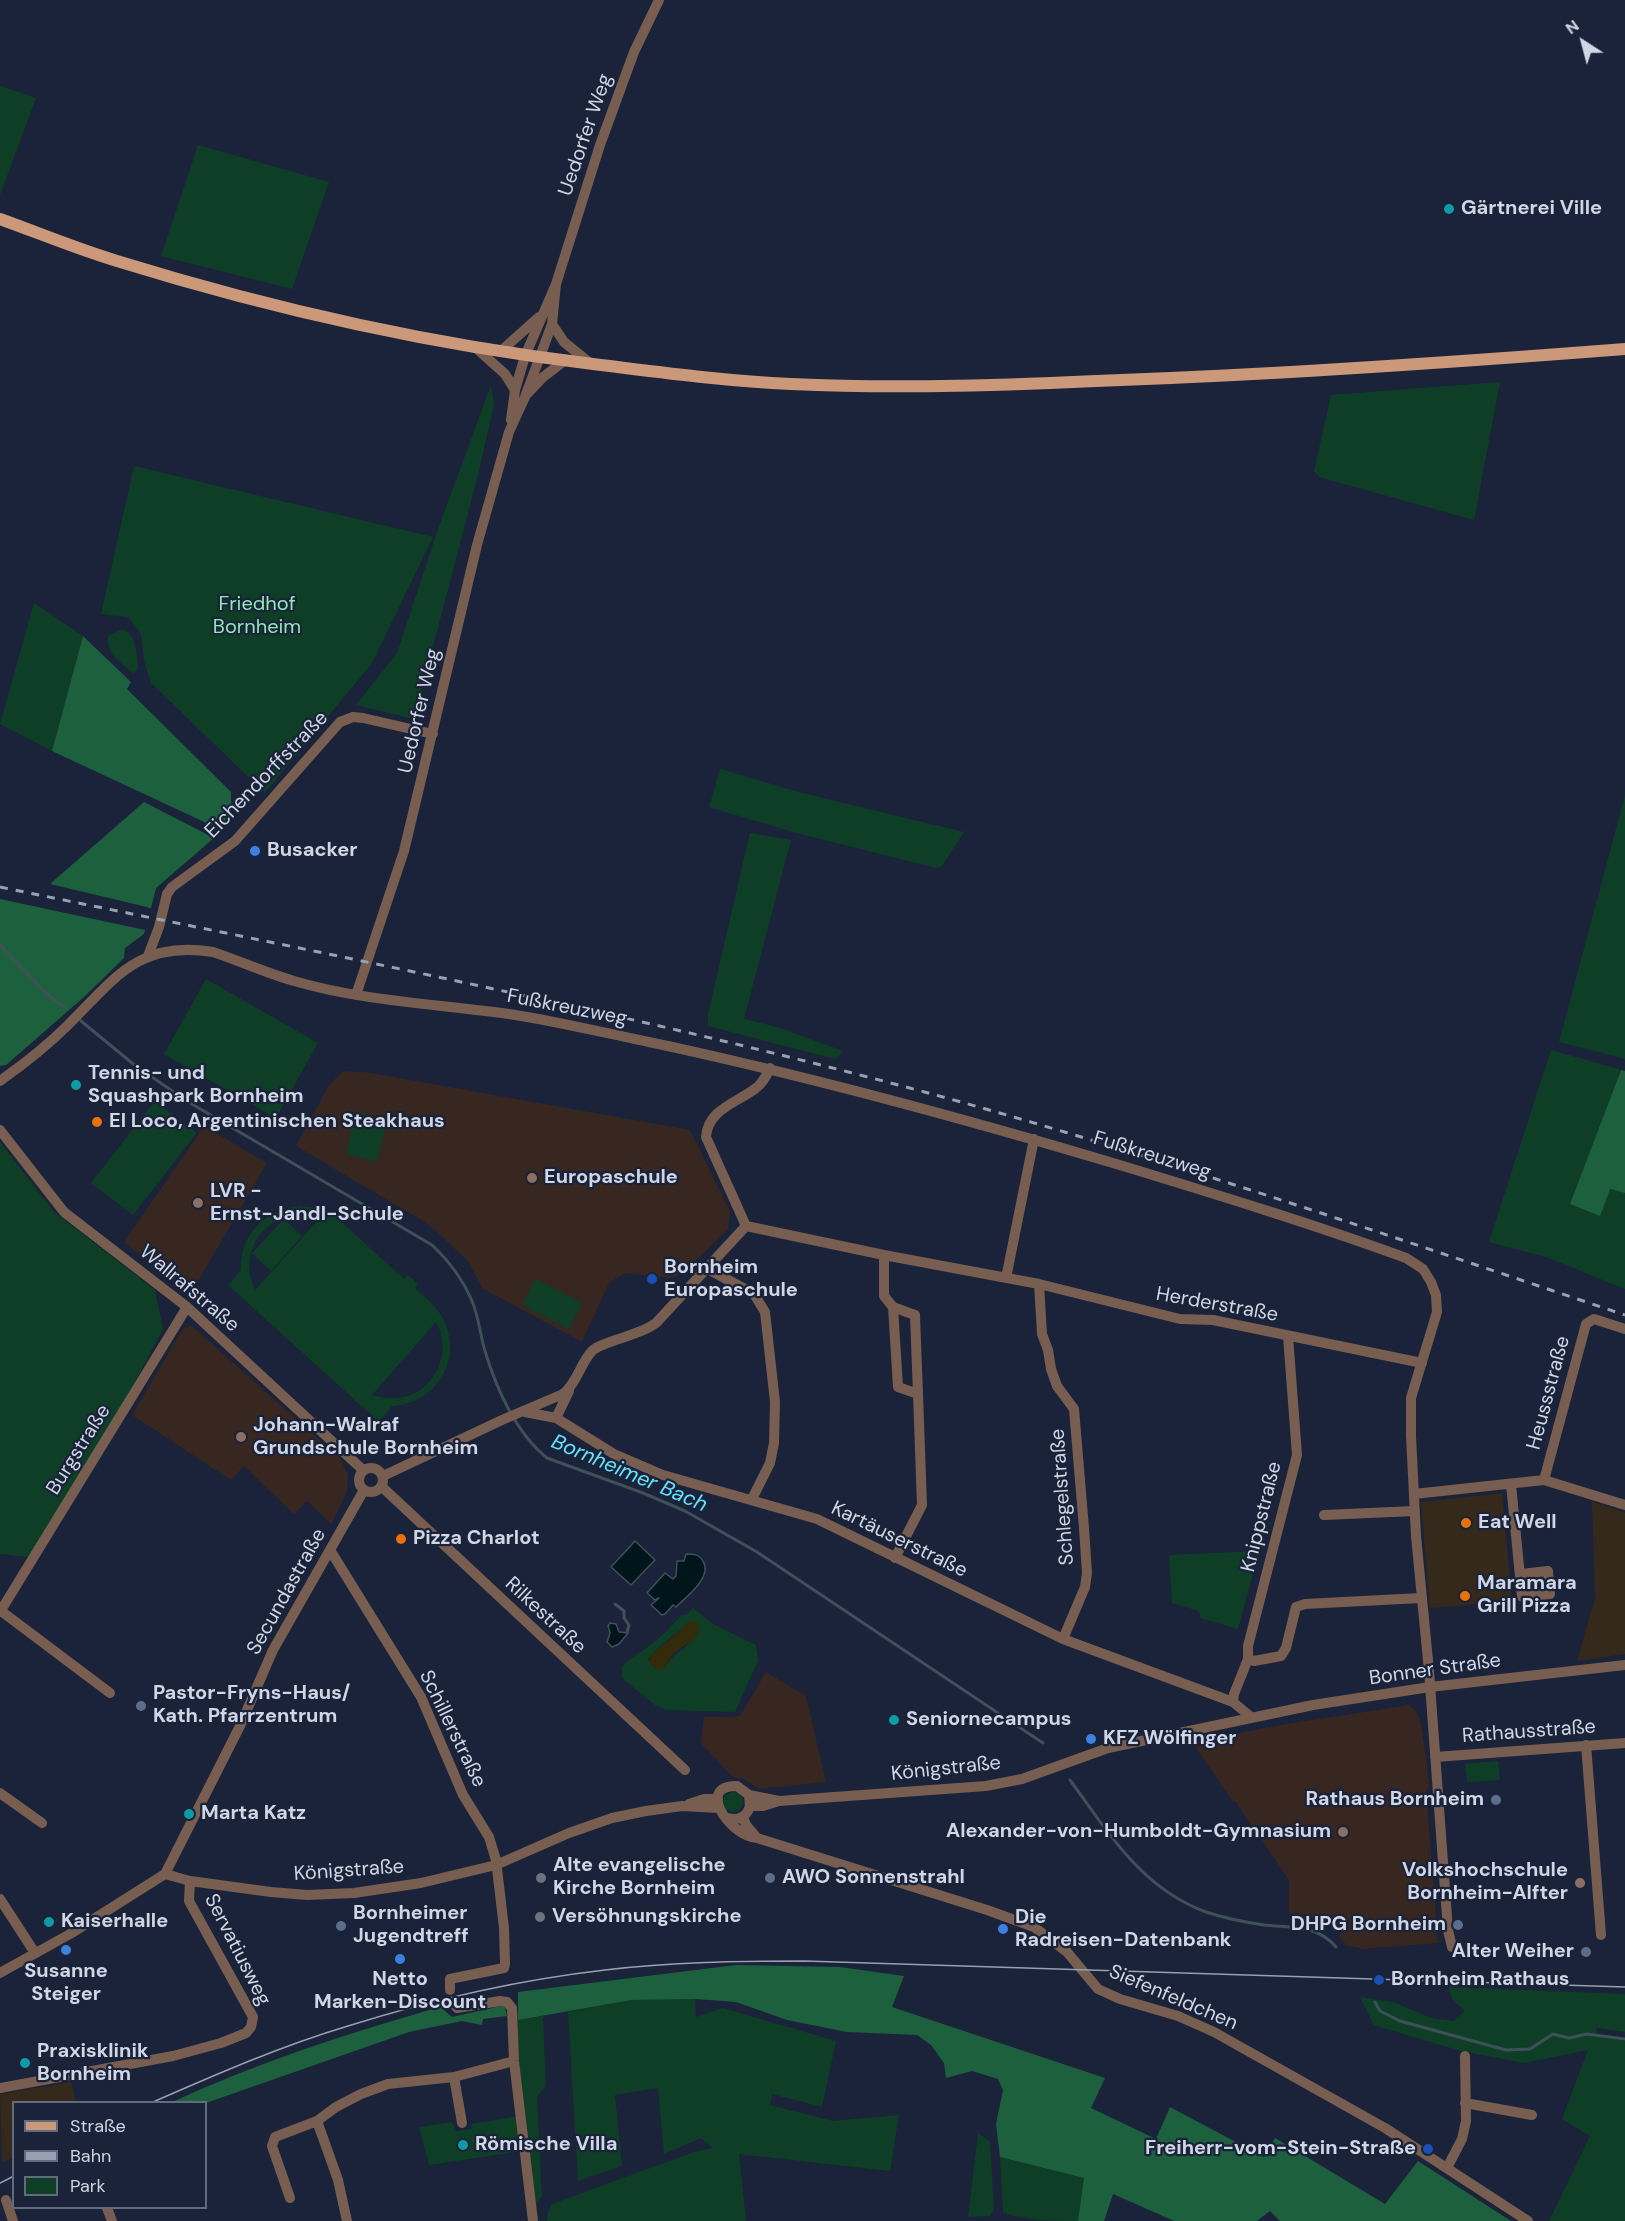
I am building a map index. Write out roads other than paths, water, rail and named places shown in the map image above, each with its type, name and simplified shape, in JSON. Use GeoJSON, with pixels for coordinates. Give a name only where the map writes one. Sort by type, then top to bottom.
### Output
{"type":"FeatureCollection","features":[{"type":"Feature","properties":{"kind":"main road"},"geometry":{"type":"LineString","coordinates":[[0,219],[115,260],[294,310],[476,348],[532,357],[650,372],[788,384],[994,385],[1276,374],[1625,349]]}},
{"type":"Feature","properties":{"kind":"street","name":"Uedorfer Weg"},"geometry":{"type":"LineString","coordinates":[[509,432],[525,397],[542,315],[556,285],[600,145],[634,52],[659,0]]}},
{"type":"Feature","properties":{"kind":"street","name":"Uedorfer Weg"},"geometry":{"type":"LineString","coordinates":[[356,995],[401,861],[477,545],[509,432],[515,390],[552,324],[556,285]]}},
{"type":"Feature","properties":{"kind":"street"},"geometry":{"type":"LineString","coordinates":[[501,351],[542,315]]}},
{"type":"Feature","properties":{"kind":"street"},"geometry":{"type":"LineString","coordinates":[[552,324],[564,342],[591,364]]}},
{"type":"Feature","properties":{"kind":"street"},"geometry":{"type":"LineString","coordinates":[[476,348],[505,374],[515,390]]}},
{"type":"Feature","properties":{"kind":"street"},"geometry":{"type":"LineString","coordinates":[[525,397],[542,378],[564,361]]}},
{"type":"Feature","properties":{"kind":"street","name":"Eichendorffstraße"},"geometry":{"type":"LineString","coordinates":[[148,956],[159,927],[166,894],[172,887],[235,841],[340,722],[353,717],[363,718],[433,734]]}},
{"type":"Feature","properties":{"kind":"street"},"geometry":{"type":"LineString","coordinates":[[0,1081],[46,1046],[113,979],[133,963],[148,956],[181,949],[213,952],[295,982],[356,995]]}},
{"type":"Feature","properties":{"kind":"street","name":"Fußkreuzweg"},"geometry":{"type":"LineString","coordinates":[[356,995],[514,1015],[770,1068],[1034,1139],[1246,1204],[1406,1258],[1423,1269],[1436,1295],[1437,1312],[1412,1398],[1411,1436],[1421,1599],[1446,1879],[1448,1930],[1452,1947]]}},
{"type":"Feature","properties":{"kind":"street"},"geometry":{"type":"LineString","coordinates":[[556,1418],[593,1350],[647,1330],[656,1323],[746,1226],[706,1137],[706,1131],[711,1120],[721,1109],[756,1088],[764,1080],[770,1068]]}},
{"type":"Feature","properties":{"kind":"street","name":"Wallrafstraße"},"geometry":{"type":"LineString","coordinates":[[0,1130],[63,1212],[187,1307],[363,1470]]}},
{"type":"Feature","properties":{"kind":"street"},"geometry":{"type":"LineString","coordinates":[[1006,1278],[1034,1139]]}},
{"type":"Feature","properties":{"kind":"street","name":"Herderstraße"},"geometry":{"type":"LineString","coordinates":[[746,1226],[1039,1284],[1180,1319],[1213,1320],[1422,1363]]}},
{"type":"Feature","properties":{"kind":"street"},"geometry":{"type":"LineString","coordinates":[[884,1255],[884,1296],[893,1307],[915,1315],[918,1394],[922,1505],[895,1558]]}},
{"type":"Feature","properties":{"kind":"street"},"geometry":{"type":"LineString","coordinates":[[706,1268],[754,1294],[765,1312],[775,1402],[774,1443],[770,1463],[752,1499]]}},
{"type":"Feature","properties":{"kind":"street","name":"Schlegelstraße"},"geometry":{"type":"LineString","coordinates":[[1039,1284],[1042,1335],[1048,1350],[1051,1369],[1057,1386],[1074,1409],[1084,1528],[1087,1574],[1085,1587],[1064,1639]]}},
{"type":"Feature","properties":{"kind":"street","name":"Burgstraße"},"geometry":{"type":"LineString","coordinates":[[0,1612],[187,1307]]}},
{"type":"Feature","properties":{"kind":"street"},"geometry":{"type":"LineString","coordinates":[[893,1307],[898,1387],[918,1394]]}},
{"type":"Feature","properties":{"kind":"street","name":"Heussstraße"},"geometry":{"type":"LineString","coordinates":[[1544,1480],[1586,1324],[1594,1319],[1625,1329]]}},
{"type":"Feature","properties":{"kind":"street","name":"Knippstraße"},"geometry":{"type":"LineString","coordinates":[[1233,1702],[1248,1659],[1248,1646],[1297,1455],[1288,1336]]}},
{"type":"Feature","properties":{"kind":"street"},"geometry":{"type":"LineString","coordinates":[[382,1481],[374,1468],[363,1470],[359,1480],[364,1490],[375,1491],[382,1481],[506,1419],[555,1399],[571,1388]]}},
{"type":"Feature","properties":{"kind":"street","name":"Kartäuserstraße"},"geometry":{"type":"LineString","coordinates":[[524,1412],[556,1418],[614,1454],[663,1475],[752,1499],[816,1520],[1064,1639],[1233,1702],[1251,1717]]}},
{"type":"Feature","properties":{"kind":"street"},"geometry":{"type":"LineString","coordinates":[[1414,1494],[1544,1480],[1625,1505]]}},
{"type":"Feature","properties":{"kind":"street","name":"Rilkestraße"},"geometry":{"type":"LineString","coordinates":[[382,1481],[686,1770]]}},
{"type":"Feature","properties":{"kind":"street"},"geometry":{"type":"LineString","coordinates":[[1511,1484],[1521,1574]]}},
{"type":"Feature","properties":{"kind":"street","name":"Secundastraße"},"geometry":{"type":"LineString","coordinates":[[165,1874],[235,1736],[273,1650],[364,1490]]}},
{"type":"Feature","properties":{"kind":"street"},"geometry":{"type":"LineString","coordinates":[[1324,1515],[1415,1511]]}},
{"type":"Feature","properties":{"kind":"street","name":"Schillerstraße"},"geometry":{"type":"LineString","coordinates":[[330,1551],[421,1697],[462,1795],[489,1837],[496,1860],[504,1928],[504,1968],[452,1978],[450,1990]]}},
{"type":"Feature","properties":{"kind":"street"},"geometry":{"type":"LineString","coordinates":[[1248,1659],[1281,1656],[1286,1648],[1296,1607],[1305,1604],[1421,1599]]}},
{"type":"Feature","properties":{"kind":"street"},"geometry":{"type":"LineString","coordinates":[[0,1612],[110,1693]]}},
{"type":"Feature","properties":{"kind":"street","name":"Bonner Straße"},"geometry":{"type":"LineString","coordinates":[[1251,1717],[1430,1687],[1625,1665]]}},
{"type":"Feature","properties":{"kind":"street","name":"Königstraße"},"geometry":{"type":"LineString","coordinates":[[165,1874],[190,1881],[307,1896],[421,1883],[496,1865],[569,1833],[612,1818],[646,1810],[682,1806],[704,1799],[718,1804],[724,1789],[732,1786],[742,1788],[750,1800],[763,1806],[779,1801],[986,1786],[1022,1779],[1107,1748],[1251,1717]]}},
{"type":"Feature","properties":{"kind":"street","name":"Rathausstraße"},"geometry":{"type":"LineString","coordinates":[[1435,1757],[1625,1743]]}},
{"type":"Feature","properties":{"kind":"street"},"geometry":{"type":"LineString","coordinates":[[1586,1745],[1601,1935]]}},
{"type":"Feature","properties":{"kind":"street"},"geometry":{"type":"LineString","coordinates":[[0,1793],[42,1823]]}},
{"type":"Feature","properties":{"kind":"street"},"geometry":{"type":"LineString","coordinates":[[750,1800],[743,1817],[746,1825],[757,1838]]}},
{"type":"Feature","properties":{"kind":"street"},"geometry":{"type":"LineString","coordinates":[[718,1804],[728,1818],[743,1817]]}},
{"type":"Feature","properties":{"kind":"street","name":"Siefenfeldchen"},"geometry":{"type":"LineString","coordinates":[[728,1818],[741,1834],[987,1910],[1034,1927],[1061,1947],[1092,1982],[1106,1994],[1178,2016],[1214,2032],[1376,2123],[1528,2221]]}},
{"type":"Feature","properties":{"kind":"street"},"geometry":{"type":"LineString","coordinates":[[0,1973],[70,1934],[165,1874]]}},
{"type":"Feature","properties":{"kind":"street","name":"Servatiusweg"},"geometry":{"type":"LineString","coordinates":[[0,2088],[192,2051],[246,2033],[251,2027],[253,2017],[189,1901],[190,1881]]}},
{"type":"Feature","properties":{"kind":"street"},"geometry":{"type":"LineString","coordinates":[[0,1899],[35,1953]]}},
{"type":"Feature","properties":{"kind":"street"},"geometry":{"type":"LineString","coordinates":[[453,2003],[457,2008],[494,2000],[507,2002],[510,2005],[514,2061],[533,2221]]}},
{"type":"Feature","properties":{"kind":"street"},"geometry":{"type":"LineString","coordinates":[[1447,2168],[1462,2139],[1466,2121],[1465,2056]]}},
{"type":"Feature","properties":{"kind":"street"},"geometry":{"type":"LineString","coordinates":[[290,2198],[272,2146],[275,2136],[317,2121],[336,2107],[388,2084],[454,2077],[514,2061]]}},
{"type":"Feature","properties":{"kind":"street"},"geometry":{"type":"LineString","coordinates":[[454,2077],[462,2123]]}},
{"type":"Feature","properties":{"kind":"street"},"geometry":{"type":"LineString","coordinates":[[1465,2103],[1532,2115]]}},
{"type":"Feature","properties":{"kind":"street"},"geometry":{"type":"LineString","coordinates":[[317,2121],[339,2180],[348,2221]]}},
{"type":"Feature","properties":{"kind":"street"},"geometry":{"type":"LineString","coordinates":[[6,2199],[13,2221]]}},
{"type":"Feature","properties":{"kind":"water"},"geometry":{"type":"Polygon","coordinates":[[[635,1541],[655,1560],[631,1585],[611,1567],[635,1541]]]}},
{"type":"Feature","properties":{"kind":"water"},"geometry":{"type":"Polygon","coordinates":[[[686,1554],[700,1557],[705,1567],[704,1574],[692,1592],[676,1607],[673,1605],[662,1615],[651,1605],[659,1598],[655,1600],[647,1593],[665,1573],[673,1579],[676,1576],[677,1561],[684,1561],[686,1554]]]}},
{"type":"Feature","properties":{"kind":"water"},"geometry":{"type":"Polygon","coordinates":[[[610,1623],[616,1624],[619,1632],[628,1633],[619,1644],[612,1647],[607,1642],[610,1623]]]}},
{"type":"Feature","properties":{"kind":"waterway","name":"Bornheimer Bach"},"geometry":{"type":"LineString","coordinates":[[0,945],[47,994],[65,1008]]}},
{"type":"Feature","properties":{"kind":"waterway","name":"Bornheimer Bach"},"geometry":{"type":"LineString","coordinates":[[81,1021],[132,1063],[185,1100],[432,1245],[455,1271],[472,1301],[483,1345],[508,1409],[526,1436],[547,1458],[685,1511],[757,1552],[1043,1743]]}},
{"type":"Feature","properties":{"kind":"waterway"},"geometry":{"type":"LineString","coordinates":[[615,1604],[624,1611],[624,1618],[629,1625],[627,1632]]}},
{"type":"Feature","properties":{"kind":"waterway"},"geometry":{"type":"LineString","coordinates":[[1070,1780],[1128,1857],[1163,1889],[1183,1902],[1234,1920],[1303,1928],[1320,1934],[1336,1947]]}},
{"type":"Feature","properties":{"kind":"waterway"},"geometry":{"type":"LineString","coordinates":[[1375,2002],[1380,2011],[1400,2021],[1506,2050],[1530,2049],[1553,2034],[1569,2038],[1587,2034],[1625,2039]]}},
{"type":"Feature","properties":{"kind":"tram line"},"geometry":{"type":"LineString","coordinates":[[155,2101],[298,2042],[411,2008],[540,1979],[655,1965],[805,1961],[1625,1987]]}},
{"type":"Feature","properties":{"kind":"tram line"},"geometry":{"type":"LineString","coordinates":[[0,2183],[12,2177]]}},
{"type":"Feature","properties":{"kind":"railway"},"geometry":{"type":"LineString","coordinates":[[0,887],[468,983],[701,1036],[932,1094],[1193,1172],[1625,1315]]}},
{"type":"Feature","properties":{"kind":"place","name":"Gärtnerei Ville"},"geometry":{"type":"Point","coordinates":[1449,209]}},
{"type":"Feature","properties":{"kind":"place","name":"Busacker"},"geometry":{"type":"Point","coordinates":[255,851]}},
{"type":"Feature","properties":{"kind":"place","name":"Tennis- und Squashpark Bornheim"},"geometry":{"type":"Point","coordinates":[76,1085]}},
{"type":"Feature","properties":{"kind":"place","name":"El Loco, Argentinischen Steakhaus"},"geometry":{"type":"Point","coordinates":[97,1122]}},
{"type":"Feature","properties":{"kind":"place","name":"Europaschule"},"geometry":{"type":"Point","coordinates":[532,1178]}},
{"type":"Feature","properties":{"kind":"place","name":"LVR - Ernst-Jandl-Schule"},"geometry":{"type":"Point","coordinates":[198,1203]}},
{"type":"Feature","properties":{"kind":"place","name":"Bornheim Europaschule"},"geometry":{"type":"Point","coordinates":[652,1279]}},
{"type":"Feature","properties":{"kind":"place","name":"Johann-Walraf Grundschule Bornheim"},"geometry":{"type":"Point","coordinates":[241,1437]}},
{"type":"Feature","properties":{"kind":"place","name":"Eat Well"},"geometry":{"type":"Point","coordinates":[1466,1523]}},
{"type":"Feature","properties":{"kind":"place","name":"Pizza Charlot"},"geometry":{"type":"Point","coordinates":[401,1539]}},
{"type":"Feature","properties":{"kind":"place","name":"Maramara Grill Pizza"},"geometry":{"type":"Point","coordinates":[1465,1596]}},
{"type":"Feature","properties":{"kind":"place","name":"Pastor-Fryns-Haus/ Kath. Pfarrzentrum"},"geometry":{"type":"Point","coordinates":[141,1706]}},
{"type":"Feature","properties":{"kind":"place","name":"Seniornecampus"},"geometry":{"type":"Point","coordinates":[894,1720]}},
{"type":"Feature","properties":{"kind":"place","name":"KFZ Wölfinger"},"geometry":{"type":"Point","coordinates":[1091,1739]}},
{"type":"Feature","properties":{"kind":"place","name":"Rathaus Bornheim"},"geometry":{"type":"Point","coordinates":[1496,1800]}},
{"type":"Feature","properties":{"kind":"place","name":"Marta Katz"},"geometry":{"type":"Point","coordinates":[189,1814]}},
{"type":"Feature","properties":{"kind":"place","name":"Alexander-von-Humboldt-Gymnasium"},"geometry":{"type":"Point","coordinates":[1343,1832]}},
{"type":"Feature","properties":{"kind":"place","name":"Alte evangelische Kirche Bornheim"},"geometry":{"type":"Point","coordinates":[541,1878]}},
{"type":"Feature","properties":{"kind":"place","name":"AWO Sonnenstrahl"},"geometry":{"type":"Point","coordinates":[770,1878]}},
{"type":"Feature","properties":{"kind":"place","name":"Volkshochschule Bornheim-Alfter"},"geometry":{"type":"Point","coordinates":[1580,1883]}},
{"type":"Feature","properties":{"kind":"place","name":"Versöhnungskirche"},"geometry":{"type":"Point","coordinates":[540,1917]}},
{"type":"Feature","properties":{"kind":"place","name":"Kaiserhalle"},"geometry":{"type":"Point","coordinates":[49,1922]}},
{"type":"Feature","properties":{"kind":"place","name":"DHPG Bornheim"},"geometry":{"type":"Point","coordinates":[1458,1925]}},
{"type":"Feature","properties":{"kind":"place","name":"Bornheimer Jugendtreff"},"geometry":{"type":"Point","coordinates":[341,1926]}},
{"type":"Feature","properties":{"kind":"place","name":"Die Radreisen-Datenbank"},"geometry":{"type":"Point","coordinates":[1003,1929]}},
{"type":"Feature","properties":{"kind":"place","name":"Susanne Steiger"},"geometry":{"type":"Point","coordinates":[66,1950]}},
{"type":"Feature","properties":{"kind":"place","name":"Alter Weiher"},"geometry":{"type":"Point","coordinates":[1586,1952]}},
{"type":"Feature","properties":{"kind":"place","name":"Netto Marken-Discount"},"geometry":{"type":"Point","coordinates":[400,1959]}},
{"type":"Feature","properties":{"kind":"place","name":"Bornheim Rathaus"},"geometry":{"type":"Point","coordinates":[1379,1980]}},
{"type":"Feature","properties":{"kind":"place","name":"Praxisklinik Bornheim"},"geometry":{"type":"Point","coordinates":[25,2063]}},
{"type":"Feature","properties":{"kind":"place","name":"Römische Villa"},"geometry":{"type":"Point","coordinates":[463,2145]}},
{"type":"Feature","properties":{"kind":"place","name":"Freiherr-vom-Stein-Straße"},"geometry":{"type":"Point","coordinates":[1428,2149]}},
{"type":"Feature","properties":{"kind":"park label","name":"Friedhof Bornheim"},"geometry":{"type":"Point","coordinates":[257,616]}}]}
